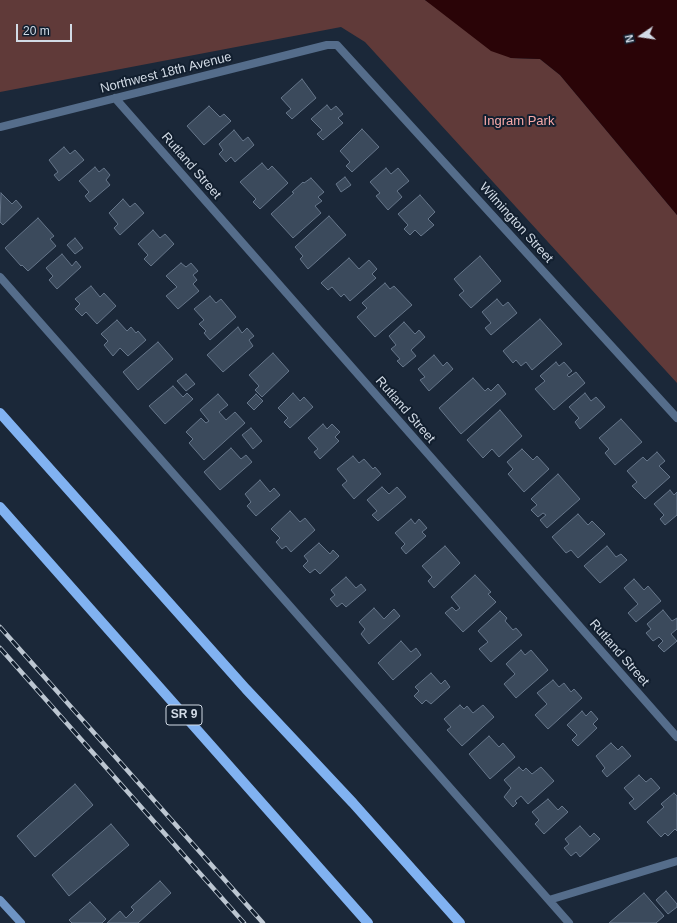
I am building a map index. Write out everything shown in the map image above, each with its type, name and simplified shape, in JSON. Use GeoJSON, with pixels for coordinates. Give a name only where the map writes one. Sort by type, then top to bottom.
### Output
{"type":"FeatureCollection","features":[{"type":"Feature","properties":{"kind":"main road"},"geometry":{"type":"LineString","coordinates":[[0,413],[246,689],[353,803],[460,923]]}},
{"type":"Feature","properties":{"kind":"main road","name":"SR 9"},"geometry":{"type":"LineString","coordinates":[[0,507],[368,923]]}},
{"type":"Feature","properties":{"kind":"street","name":"Northwest 18th Avenue"},"geometry":{"type":"LineString","coordinates":[[0,127],[327,45],[337,45]]}},
{"type":"Feature","properties":{"kind":"street","name":"Wilmington Street"},"geometry":{"type":"LineString","coordinates":[[337,45],[677,418]]}},
{"type":"Feature","properties":{"kind":"street","name":"Rutland Street"},"geometry":{"type":"LineString","coordinates":[[115,98],[677,737]]}},
{"type":"Feature","properties":{"kind":"street"},"geometry":{"type":"LineString","coordinates":[[0,277],[569,923]]}},
{"type":"Feature","properties":{"kind":"street"},"geometry":{"type":"LineString","coordinates":[[549,900],[677,861]]}},
{"type":"Feature","properties":{"kind":"street"},"geometry":{"type":"LineString","coordinates":[[0,900],[21,923]]}},
{"type":"Feature","properties":{"kind":"green space","name":"Ingram Park"},"geometry":{"type":"Polygon","coordinates":[[[0,0],[425,0],[511,58],[540,59],[560,75],[677,215],[677,383],[365,42],[341,27],[0,92],[0,0]]]}},
{"type":"Feature","properties":{"kind":"shaded area"},"geometry":{"type":"Polygon","coordinates":[[[425,0],[677,0],[677,215],[560,75],[540,59],[511,58],[491,51],[425,0]]]}},
{"type":"Feature","properties":{"kind":"building"},"geometry":{"type":"Polygon","coordinates":[[[302,79],[316,98],[292,119],[286,113],[291,109],[281,98],[302,79]]]}},
{"type":"Feature","properties":{"kind":"building"},"geometry":{"type":"Polygon","coordinates":[[[327,105],[331,110],[336,106],[343,114],[338,118],[343,123],[323,140],[317,134],[322,130],[311,119],[327,105]]]}},
{"type":"Feature","properties":{"kind":"building"},"geometry":{"type":"Polygon","coordinates":[[[209,106],[220,117],[224,114],[231,121],[204,145],[187,126],[209,106]]]}},
{"type":"Feature","properties":{"kind":"building"},"geometry":{"type":"Polygon","coordinates":[[[362,129],[379,147],[352,172],[346,166],[350,162],[340,151],[362,129]]]}},
{"type":"Feature","properties":{"kind":"building"},"geometry":{"type":"Polygon","coordinates":[[[234,130],[243,141],[248,137],[254,145],[235,162],[231,157],[226,162],[219,154],[223,150],[219,144],[234,130]]]}},
{"type":"Feature","properties":{"kind":"building"},"geometry":{"type":"Polygon","coordinates":[[[64,147],[70,154],[75,150],[84,160],[59,181],[54,175],[58,172],[49,160],[64,147]]]}},
{"type":"Feature","properties":{"kind":"building"},"geometry":{"type":"Polygon","coordinates":[[[262,163],[268,170],[272,166],[288,183],[260,209],[253,202],[256,199],[240,182],[262,163]]]}},
{"type":"Feature","properties":{"kind":"building"},"geometry":{"type":"Polygon","coordinates":[[[95,167],[99,172],[104,168],[110,175],[106,180],[110,185],[90,202],[85,196],[89,192],[79,181],[95,167]]]}},
{"type":"Feature","properties":{"kind":"building"},"geometry":{"type":"Polygon","coordinates":[[[386,168],[391,174],[398,168],[409,181],[397,191],[402,197],[388,210],[376,196],[380,193],[370,182],[386,168]]]}},
{"type":"Feature","properties":{"kind":"building"},"geometry":{"type":"Polygon","coordinates":[[[345,177],[351,185],[341,192],[336,184],[345,177]]]}},
{"type":"Feature","properties":{"kind":"building"},"geometry":{"type":"Polygon","coordinates":[[[311,178],[324,192],[318,197],[322,201],[315,206],[321,213],[293,238],[271,214],[294,193],[292,192],[303,182],[304,183],[311,178]]]}},
{"type":"Feature","properties":{"kind":"building"},"geometry":{"type":"Polygon","coordinates":[[[1,193],[12,204],[16,200],[22,207],[3,225],[0,222],[1,193]]]}},
{"type":"Feature","properties":{"kind":"building"},"geometry":{"type":"Polygon","coordinates":[[[420,195],[435,212],[428,219],[434,225],[421,236],[415,230],[410,235],[404,229],[408,225],[398,214],[420,195]]]}},
{"type":"Feature","properties":{"kind":"building"},"geometry":{"type":"Polygon","coordinates":[[[123,199],[130,207],[135,203],[144,213],[120,235],[114,228],[118,224],[109,213],[123,199]]]}},
{"type":"Feature","properties":{"kind":"building"},"geometry":{"type":"Polygon","coordinates":[[[329,216],[346,235],[308,269],[300,259],[303,256],[295,247],[329,216]]]}},
{"type":"Feature","properties":{"kind":"building"},"geometry":{"type":"Polygon","coordinates":[[[38,218],[54,236],[50,239],[56,246],[28,271],[22,265],[21,266],[5,248],[38,218]]]}},
{"type":"Feature","properties":{"kind":"building"},"geometry":{"type":"Polygon","coordinates":[[[153,230],[160,238],[165,234],[174,244],[151,266],[144,259],[148,255],[138,244],[153,230]]]}},
{"type":"Feature","properties":{"kind":"building"},"geometry":{"type":"Polygon","coordinates":[[[75,238],[83,248],[75,254],[67,245],[75,238]]]}},
{"type":"Feature","properties":{"kind":"building"},"geometry":{"type":"Polygon","coordinates":[[[62,254],[72,266],[76,261],[81,267],[57,289],[49,280],[53,276],[46,268],[62,254]]]}},
{"type":"Feature","properties":{"kind":"building"},"geometry":{"type":"Polygon","coordinates":[[[480,256],[501,281],[471,308],[459,295],[464,291],[454,279],[480,256]]]}},
{"type":"Feature","properties":{"kind":"building"},"geometry":{"type":"Polygon","coordinates":[[[349,258],[359,269],[369,260],[377,269],[372,274],[376,278],[350,301],[344,294],[341,297],[332,287],[328,290],[321,283],[349,258]]]}},
{"type":"Feature","properties":{"kind":"building"},"geometry":{"type":"Polygon","coordinates":[[[181,263],[186,267],[191,263],[198,271],[193,275],[197,280],[193,284],[199,291],[178,309],[166,296],[177,287],[166,276],[181,263]]]}},
{"type":"Feature","properties":{"kind":"building"},"geometry":{"type":"Polygon","coordinates":[[[385,283],[390,289],[394,286],[412,305],[375,337],[357,317],[367,308],[362,303],[385,283]]]}},
{"type":"Feature","properties":{"kind":"building"},"geometry":{"type":"Polygon","coordinates":[[[91,286],[100,297],[104,293],[116,306],[97,324],[86,312],[82,316],[75,309],[80,304],[75,299],[91,286]]]}},
{"type":"Feature","properties":{"kind":"building"},"geometry":{"type":"Polygon","coordinates":[[[210,296],[216,303],[221,299],[236,317],[210,340],[204,333],[206,331],[199,324],[204,320],[194,309],[210,296]]]}},
{"type":"Feature","properties":{"kind":"building"},"geometry":{"type":"Polygon","coordinates":[[[497,299],[503,306],[508,302],[517,313],[491,335],[485,328],[491,323],[482,312],[497,299]]]}},
{"type":"Feature","properties":{"kind":"building"},"geometry":{"type":"Polygon","coordinates":[[[540,319],[562,344],[532,370],[526,362],[521,366],[516,360],[513,363],[503,351],[540,319]]]}},
{"type":"Feature","properties":{"kind":"building"},"geometry":{"type":"Polygon","coordinates":[[[117,320],[127,331],[131,327],[136,333],[138,331],[146,340],[128,356],[120,348],[113,356],[104,345],[108,341],[101,334],[117,320]]]}},
{"type":"Feature","properties":{"kind":"building"},"geometry":{"type":"Polygon","coordinates":[[[404,322],[415,334],[419,330],[425,337],[411,350],[416,356],[403,367],[397,361],[400,359],[391,349],[396,345],[389,336],[404,322]]]}},
{"type":"Feature","properties":{"kind":"building"},"geometry":{"type":"Polygon","coordinates":[[[238,327],[242,333],[247,328],[254,336],[249,340],[253,346],[223,372],[207,355],[238,327]]]}},
{"type":"Feature","properties":{"kind":"building"},"geometry":{"type":"Polygon","coordinates":[[[158,342],[173,359],[138,390],[123,372],[158,342]]]}},
{"type":"Feature","properties":{"kind":"building"},"geometry":{"type":"Polygon","coordinates":[[[273,353],[289,371],[262,397],[255,390],[259,386],[249,375],[273,353]]]}},
{"type":"Feature","properties":{"kind":"building"},"geometry":{"type":"Polygon","coordinates":[[[434,355],[443,366],[447,362],[453,369],[429,391],[420,380],[425,377],[418,369],[434,355]]]}},
{"type":"Feature","properties":{"kind":"building"},"geometry":{"type":"Polygon","coordinates":[[[556,362],[559,366],[564,362],[572,371],[567,375],[569,377],[576,372],[585,383],[554,410],[535,389],[545,381],[540,376],[556,362]]]}},
{"type":"Feature","properties":{"kind":"building"},"geometry":{"type":"Polygon","coordinates":[[[186,374],[195,384],[186,391],[177,381],[186,374]]]}},
{"type":"Feature","properties":{"kind":"building"},"geometry":{"type":"Polygon","coordinates":[[[473,378],[485,391],[488,388],[491,391],[498,384],[506,394],[461,434],[439,408],[473,378]]]}},
{"type":"Feature","properties":{"kind":"building"},"geometry":{"type":"Polygon","coordinates":[[[173,386],[183,397],[187,393],[193,399],[165,424],[149,406],[173,386]]]}},
{"type":"Feature","properties":{"kind":"building"},"geometry":{"type":"Polygon","coordinates":[[[293,393],[300,401],[304,397],[313,407],[290,428],[284,422],[288,418],[278,408],[293,393]]]}},
{"type":"Feature","properties":{"kind":"building"},"geometry":{"type":"Polygon","coordinates":[[[585,393],[591,401],[596,397],[605,407],[580,429],[575,422],[579,418],[569,407],[585,393]]]}},
{"type":"Feature","properties":{"kind":"building"},"geometry":{"type":"Polygon","coordinates":[[[218,394],[228,405],[219,412],[226,420],[235,412],[245,423],[204,460],[189,443],[193,439],[186,432],[201,418],[206,423],[209,421],[200,410],[218,394]]]}},
{"type":"Feature","properties":{"kind":"building"},"geometry":{"type":"Polygon","coordinates":[[[256,394],[263,401],[254,410],[247,403],[256,394]]]}},
{"type":"Feature","properties":{"kind":"building"},"geometry":{"type":"Polygon","coordinates":[[[500,410],[522,436],[499,457],[492,449],[483,458],[467,440],[500,410]]]}},
{"type":"Feature","properties":{"kind":"building"},"geometry":{"type":"Polygon","coordinates":[[[621,419],[642,442],[615,465],[605,453],[609,449],[599,438],[621,419]]]}},
{"type":"Feature","properties":{"kind":"building"},"geometry":{"type":"Polygon","coordinates":[[[323,424],[327,429],[332,424],[340,432],[335,437],[339,441],[320,459],[314,452],[318,449],[308,438],[323,424]]]}},
{"type":"Feature","properties":{"kind":"building"},"geometry":{"type":"Polygon","coordinates":[[[251,428],[262,441],[253,449],[242,435],[251,428]]]}},
{"type":"Feature","properties":{"kind":"building"},"geometry":{"type":"Polygon","coordinates":[[[231,448],[241,459],[246,455],[252,462],[220,490],[204,472],[231,448]]]}},
{"type":"Feature","properties":{"kind":"building"},"geometry":{"type":"Polygon","coordinates":[[[522,449],[533,460],[537,456],[549,469],[524,492],[508,474],[513,469],[507,462],[522,449]]]}},
{"type":"Feature","properties":{"kind":"building"},"geometry":{"type":"Polygon","coordinates":[[[657,452],[665,461],[659,466],[670,477],[645,499],[632,486],[637,482],[627,471],[643,457],[647,461],[657,452]]]}},
{"type":"Feature","properties":{"kind":"building"},"geometry":{"type":"Polygon","coordinates":[[[353,456],[359,463],[364,459],[373,469],[375,467],[381,474],[354,499],[342,485],[347,481],[337,469],[353,456]]]}},
{"type":"Feature","properties":{"kind":"building"},"geometry":{"type":"Polygon","coordinates":[[[558,474],[580,499],[547,528],[540,520],[546,515],[543,513],[538,517],[531,510],[537,505],[531,499],[558,474]]]}},
{"type":"Feature","properties":{"kind":"building"},"geometry":{"type":"Polygon","coordinates":[[[260,480],[270,492],[274,488],[280,495],[256,516],[247,506],[251,502],[245,494],[260,480]]]}},
{"type":"Feature","properties":{"kind":"building"},"geometry":{"type":"Polygon","coordinates":[[[382,487],[389,494],[397,487],[406,497],[378,521],[372,515],[377,511],[367,500],[382,487]]]}},
{"type":"Feature","properties":{"kind":"building"},"geometry":{"type":"Polygon","coordinates":[[[670,490],[674,495],[677,492],[677,515],[665,525],[660,519],[664,515],[654,504],[670,490]]]}},
{"type":"Feature","properties":{"kind":"building"},"geometry":{"type":"Polygon","coordinates":[[[290,511],[300,522],[305,518],[315,530],[291,552],[286,546],[282,549],[276,542],[280,538],[271,529],[290,511]]]}},
{"type":"Feature","properties":{"kind":"building"},"geometry":{"type":"Polygon","coordinates":[[[578,514],[588,525],[592,521],[605,534],[578,558],[571,550],[566,553],[552,537],[578,514]]]}},
{"type":"Feature","properties":{"kind":"building"},"geometry":{"type":"Polygon","coordinates":[[[411,519],[415,524],[419,519],[427,528],[422,532],[426,536],[406,554],[401,548],[405,544],[395,533],[411,519]]]}},
{"type":"Feature","properties":{"kind":"building"},"geometry":{"type":"Polygon","coordinates":[[[319,543],[330,554],[333,550],[339,556],[320,574],[315,569],[310,573],[303,566],[308,561],[304,556],[319,543]]]}},
{"type":"Feature","properties":{"kind":"building"},"geometry":{"type":"Polygon","coordinates":[[[445,546],[460,563],[434,588],[428,581],[432,577],[422,566],[445,546]]]}},
{"type":"Feature","properties":{"kind":"building"},"geometry":{"type":"Polygon","coordinates":[[[607,546],[616,557],[621,554],[627,560],[600,583],[584,566],[607,546]]]}},
{"type":"Feature","properties":{"kind":"building"},"geometry":{"type":"Polygon","coordinates":[[[475,575],[491,592],[488,594],[496,602],[463,632],[445,613],[452,607],[456,611],[460,608],[451,597],[475,575]]]}},
{"type":"Feature","properties":{"kind":"building"},"geometry":{"type":"Polygon","coordinates":[[[346,577],[356,588],[361,584],[366,590],[346,607],[342,603],[337,607],[330,599],[335,595],[331,590],[346,577]]]}},
{"type":"Feature","properties":{"kind":"building"},"geometry":{"type":"Polygon","coordinates":[[[634,579],[644,590],[648,586],[661,601],[636,622],[628,613],[638,604],[624,588],[634,579]]]}},
{"type":"Feature","properties":{"kind":"building"},"geometry":{"type":"Polygon","coordinates":[[[374,608],[384,619],[394,609],[400,616],[369,644],[361,634],[365,629],[359,622],[374,608]]]}},
{"type":"Feature","properties":{"kind":"building"},"geometry":{"type":"Polygon","coordinates":[[[663,610],[672,621],[677,618],[677,629],[671,634],[677,641],[664,652],[658,646],[663,641],[659,637],[653,641],[646,633],[651,629],[647,624],[663,610]]]}},
{"type":"Feature","properties":{"kind":"building"},"geometry":{"type":"Polygon","coordinates":[[[500,611],[507,618],[505,621],[513,630],[516,628],[522,635],[491,662],[479,649],[488,642],[478,631],[500,611]]]}},
{"type":"Feature","properties":{"kind":"building"},"geometry":{"type":"Polygon","coordinates":[[[401,641],[411,652],[416,648],[421,655],[393,680],[378,663],[401,641]]]}},
{"type":"Feature","properties":{"kind":"building"},"geometry":{"type":"Polygon","coordinates":[[[521,650],[525,655],[531,650],[548,670],[516,698],[504,684],[515,674],[506,664],[521,650]]]}},
{"type":"Feature","properties":{"kind":"building"},"geometry":{"type":"Polygon","coordinates":[[[431,673],[441,684],[445,680],[450,687],[431,704],[426,700],[422,704],[414,696],[419,691],[415,687],[431,673]]]}},
{"type":"Feature","properties":{"kind":"building"},"geometry":{"type":"Polygon","coordinates":[[[553,680],[559,687],[564,683],[571,692],[574,689],[582,698],[548,729],[535,715],[547,704],[537,693],[553,680]]]}},
{"type":"Feature","properties":{"kind":"building"},"geometry":{"type":"Polygon","coordinates":[[[460,705],[464,709],[467,706],[473,713],[483,705],[494,717],[462,746],[447,730],[451,727],[444,719],[460,705]]]}},
{"type":"Feature","properties":{"kind":"building"},"geometry":{"type":"Polygon","coordinates":[[[582,711],[586,716],[591,711],[598,719],[593,724],[597,728],[578,746],[572,740],[577,735],[567,725],[582,711]]]}},
{"type":"Feature","properties":{"kind":"building"},"geometry":{"type":"Polygon","coordinates":[[[489,736],[499,747],[503,743],[515,757],[490,779],[469,754],[489,736]]]}},
{"type":"Feature","properties":{"kind":"building"},"geometry":{"type":"Polygon","coordinates":[[[611,743],[618,750],[622,746],[631,756],[607,777],[602,771],[605,768],[596,756],[611,743]]]}},
{"type":"Feature","properties":{"kind":"building"},"geometry":{"type":"Polygon","coordinates":[[[519,767],[523,771],[526,768],[532,774],[541,767],[554,781],[528,804],[521,796],[515,801],[517,803],[513,807],[504,797],[511,788],[504,780],[519,767]]]}},
{"type":"Feature","properties":{"kind":"building"},"geometry":{"type":"Polygon","coordinates":[[[639,775],[646,782],[651,778],[660,788],[635,810],[629,803],[634,799],[624,788],[639,775]]]}},
{"type":"Feature","properties":{"kind":"building"},"geometry":{"type":"Polygon","coordinates":[[[75,784],[93,805],[35,857],[17,836],[75,784]]]}},
{"type":"Feature","properties":{"kind":"building"},"geometry":{"type":"Polygon","coordinates":[[[674,793],[677,796],[677,831],[675,829],[668,836],[665,833],[661,837],[647,822],[664,807],[661,804],[674,793]]]}},
{"type":"Feature","properties":{"kind":"building"},"geometry":{"type":"Polygon","coordinates":[[[548,799],[558,810],[562,806],[568,812],[544,834],[535,824],[539,820],[532,812],[548,799]]]}},
{"type":"Feature","properties":{"kind":"building"},"geometry":{"type":"Polygon","coordinates":[[[111,824],[129,845],[69,896],[52,875],[111,824]]]}},
{"type":"Feature","properties":{"kind":"building"},"geometry":{"type":"Polygon","coordinates":[[[580,826],[590,837],[594,833],[600,839],[580,857],[576,852],[571,856],[564,848],[569,844],[565,839],[580,826]]]}},
{"type":"Feature","properties":{"kind":"building"},"geometry":{"type":"Polygon","coordinates":[[[160,881],[171,893],[138,923],[107,923],[120,911],[126,918],[134,910],[131,907],[160,881]]]}},
{"type":"Feature","properties":{"kind":"building"},"geometry":{"type":"Polygon","coordinates":[[[666,891],[677,904],[677,907],[668,914],[656,900],[666,891]]]}},
{"type":"Feature","properties":{"kind":"building"},"geometry":{"type":"Polygon","coordinates":[[[644,893],[664,916],[656,923],[609,923],[644,893]]]}},
{"type":"Feature","properties":{"kind":"building"},"geometry":{"type":"Polygon","coordinates":[[[90,902],[106,919],[102,923],[72,923],[69,920],[90,902]]]}},
{"type":"Feature","properties":{"kind":"railway"},"geometry":{"type":"LineString","coordinates":[[0,627],[263,923]]}},
{"type":"Feature","properties":{"kind":"railway"},"geometry":{"type":"LineString","coordinates":[[0,648],[244,923]]}}]}
